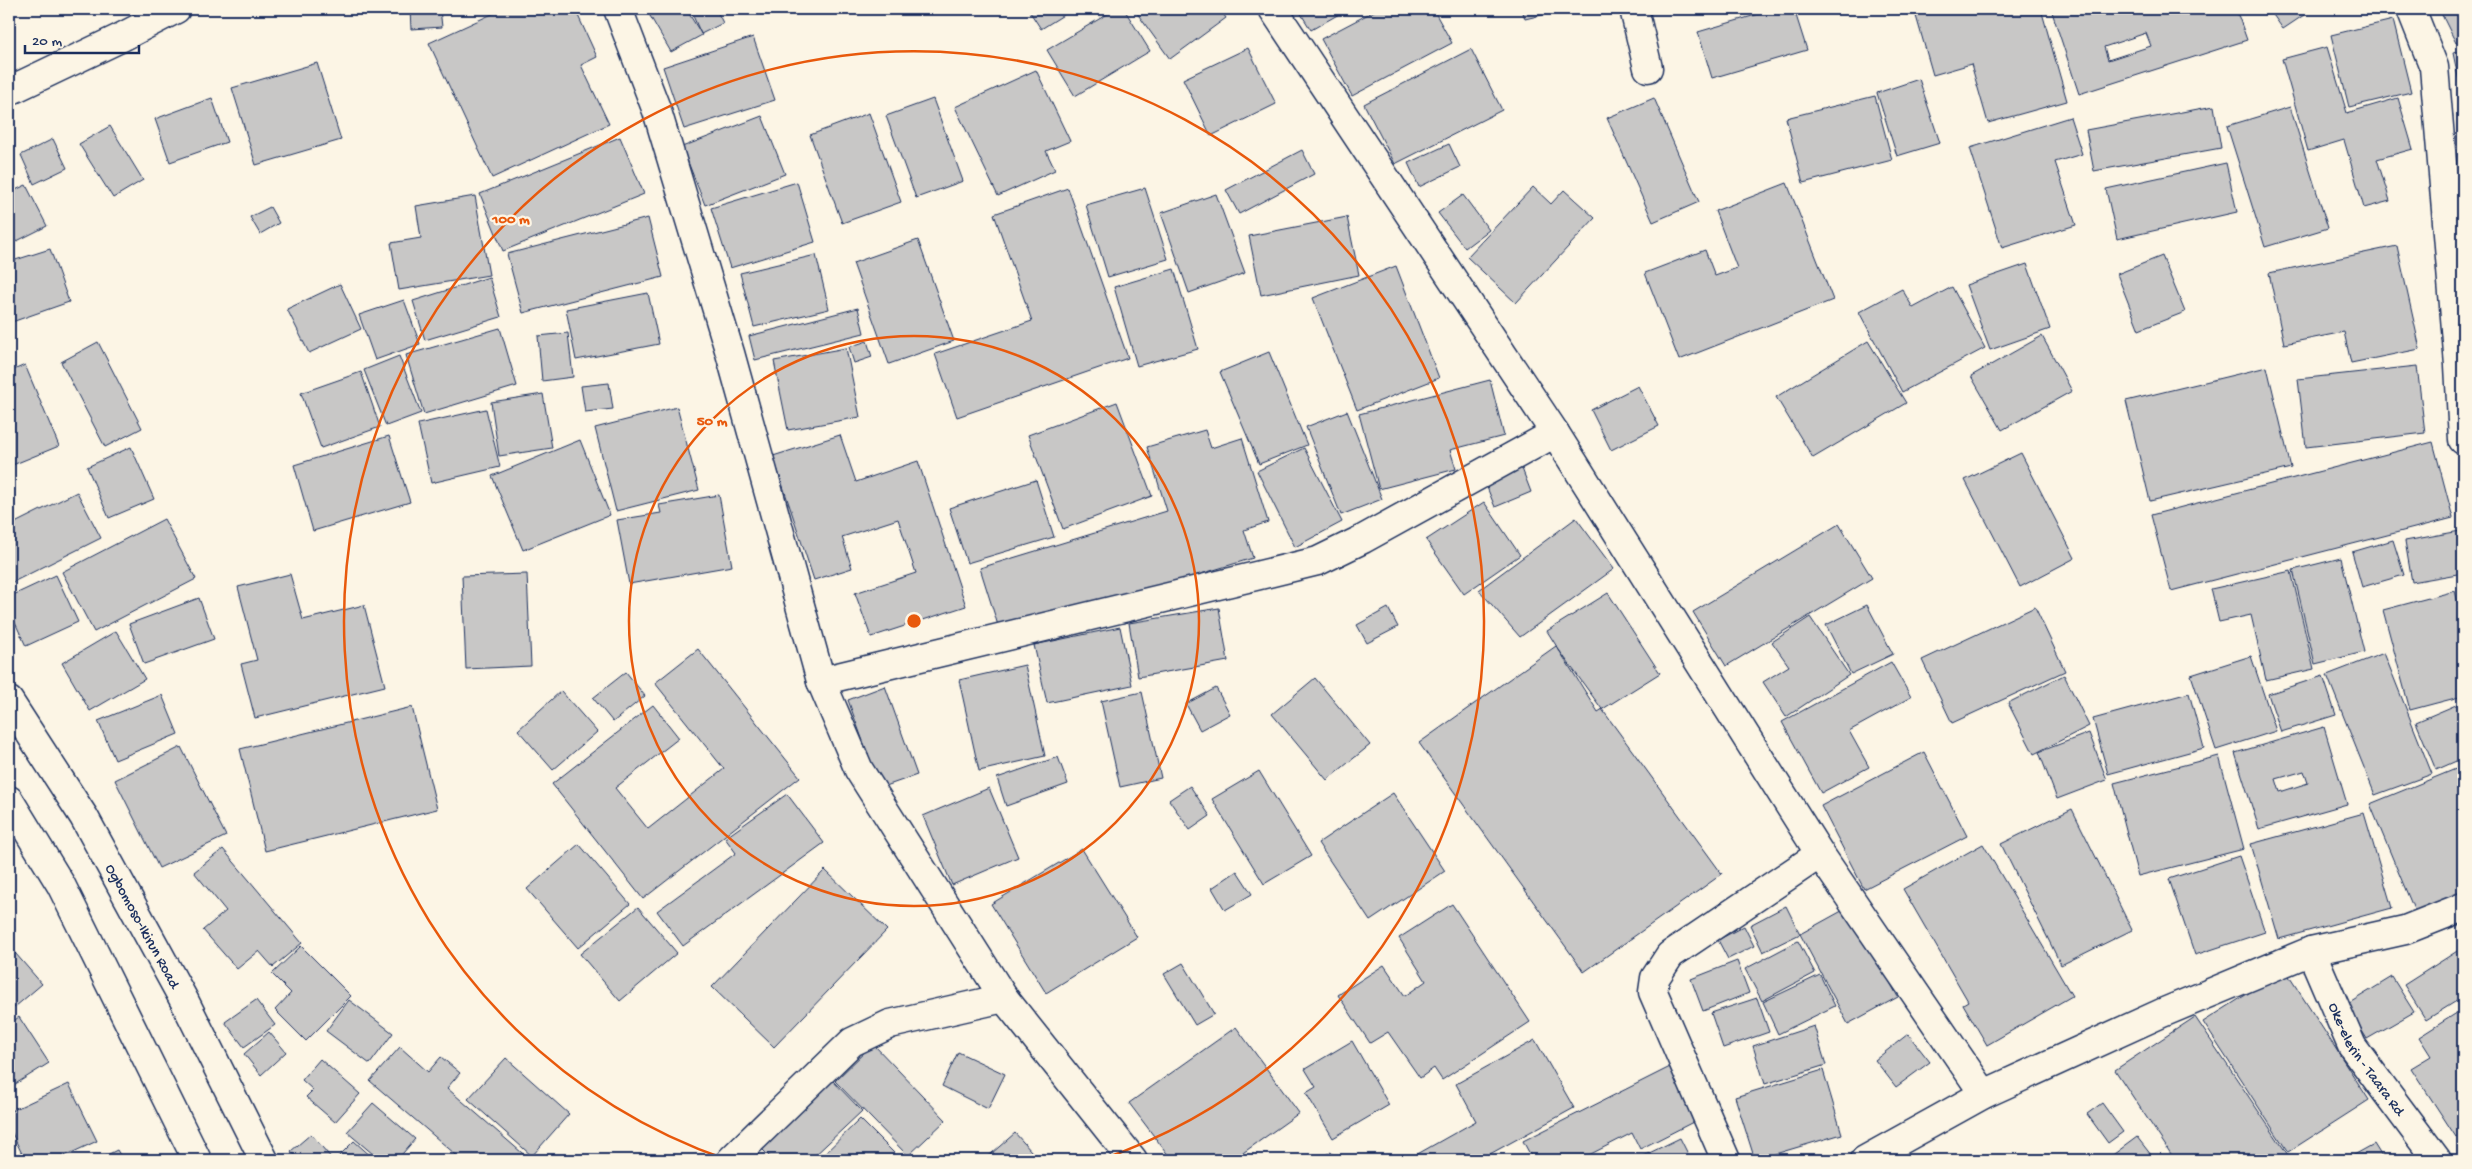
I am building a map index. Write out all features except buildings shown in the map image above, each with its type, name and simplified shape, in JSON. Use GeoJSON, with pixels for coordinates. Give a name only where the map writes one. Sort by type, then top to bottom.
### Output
{"type":"FeatureCollection","features":[{"type":"Feature","properties":{"kind":"main road"},"geometry":{"type":"LineString","coordinates":[[9,91],[176,9]]}},
{"type":"Feature","properties":{"kind":"main road"},"geometry":{"type":"LineString","coordinates":[[618,9],[657,111],[730,353],[821,681],[859,770],[1004,998],[1132,1160]]}},
{"type":"Feature","properties":{"kind":"main road"},"geometry":{"type":"LineString","coordinates":[[1273,9],[1555,433],[1820,854],[1984,1094]]}},
{"type":"Feature","properties":{"kind":"main road"},"geometry":{"type":"LineString","coordinates":[[1634,9],[1648,68]]}},
{"type":"Feature","properties":{"kind":"main road"},"geometry":{"type":"LineString","coordinates":[[2411,9],[2434,67],[2459,365],[2463,440]]}},
{"type":"Feature","properties":{"kind":"main road"},"geometry":{"type":"LineString","coordinates":[[821,681],[1318,561],[1363,539],[1555,433]]}},
{"type":"Feature","properties":{"kind":"main road","name":"Ogbomoso-Ikirun Road"},"geometry":{"type":"LineString","coordinates":[[9,702],[84,817],[185,1002],[264,1160]]}},
{"type":"Feature","properties":{"kind":"main road"},"geometry":{"type":"LineString","coordinates":[[9,800],[62,885],[197,1160]]}},
{"type":"Feature","properties":{"kind":"main road"},"geometry":{"type":"LineString","coordinates":[[1726,1160],[1653,992],[1655,978],[1670,956],[1820,854]]}},
{"type":"Feature","properties":{"kind":"main road"},"geometry":{"type":"LineString","coordinates":[[1865,1160],[1984,1094],[2162,1013],[2311,951],[2405,930],[2463,907]]}},
{"type":"Feature","properties":{"kind":"main road","name":"Oke-elerin - Taara Rd"},"geometry":{"type":"LineString","coordinates":[[2311,951],[2352,1046],[2437,1160]]}},
{"type":"Feature","properties":{"kind":"main road"},"geometry":{"type":"LineString","coordinates":[[732,1160],[852,1042],[890,1024],[1004,998]]}}]}
